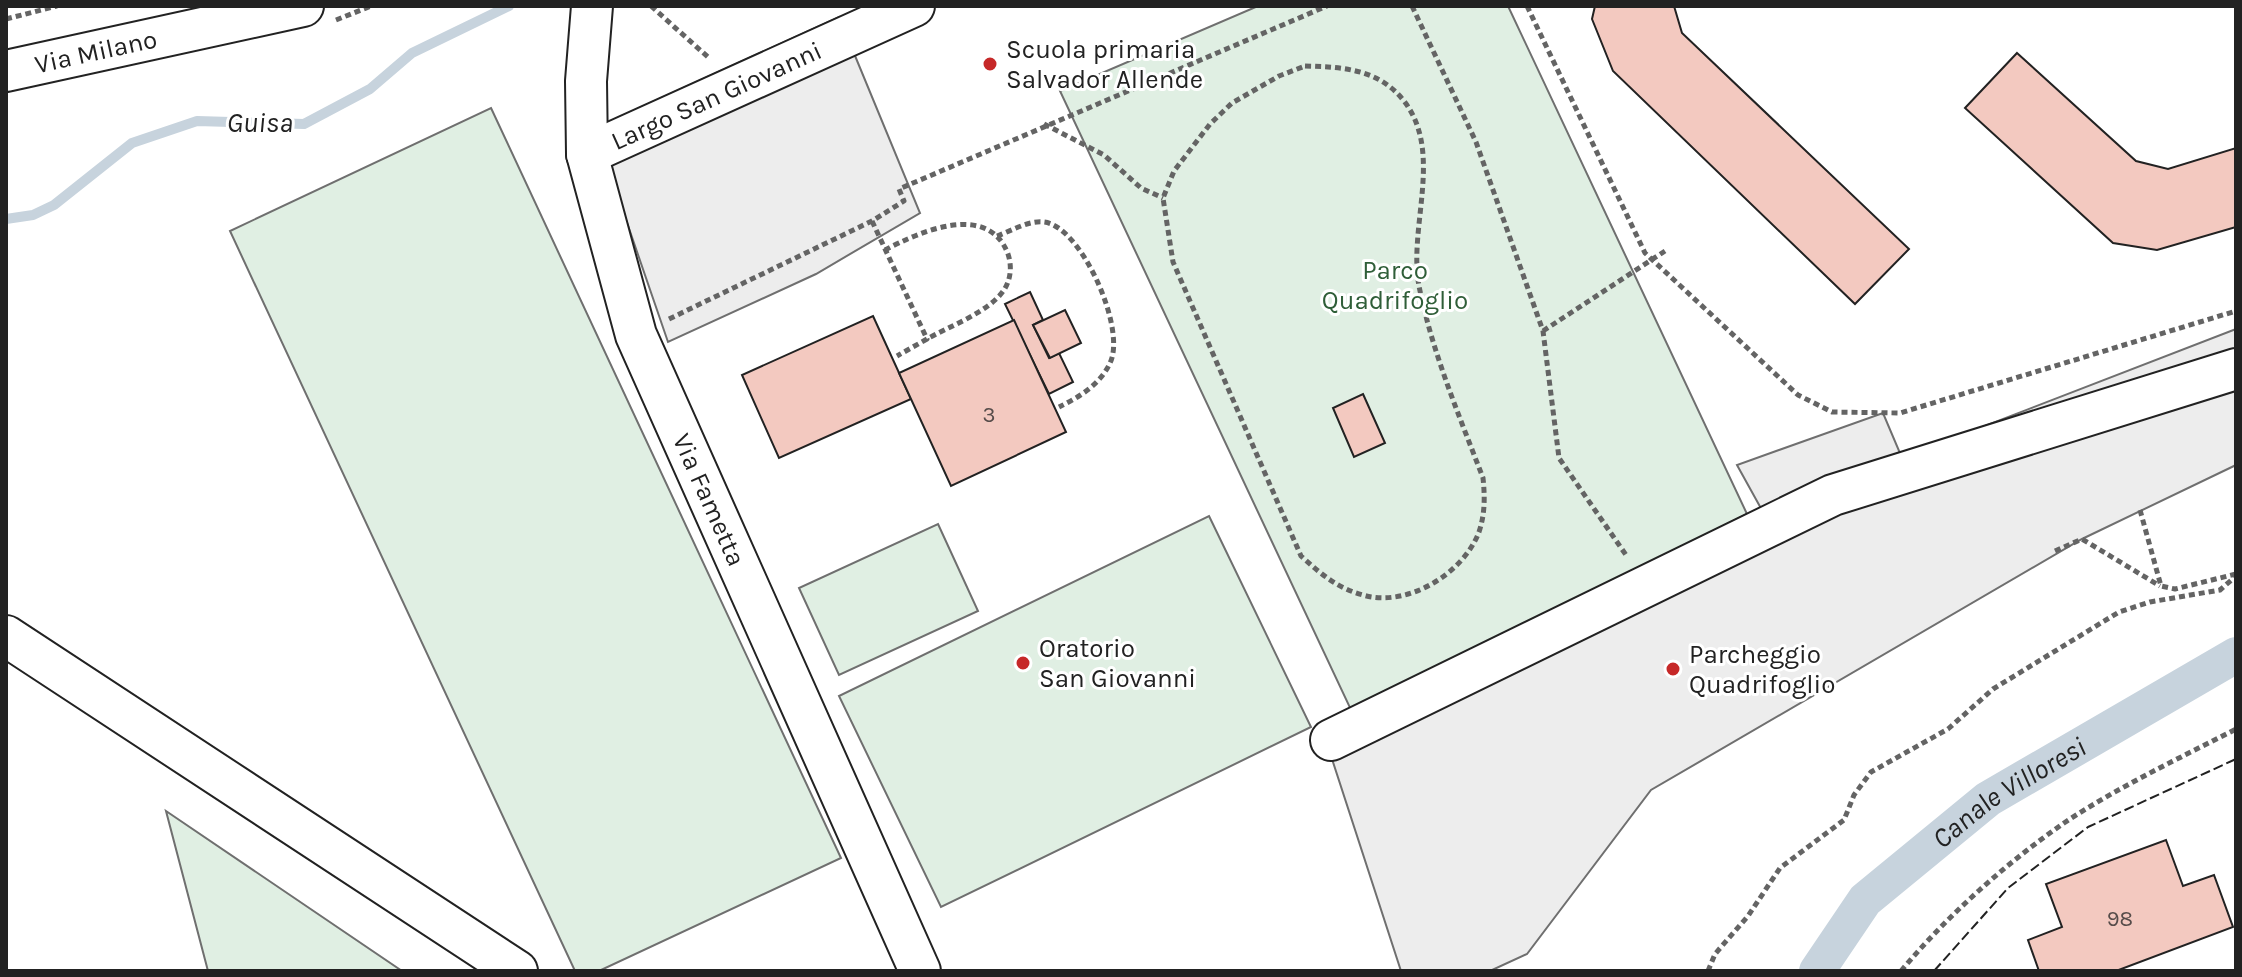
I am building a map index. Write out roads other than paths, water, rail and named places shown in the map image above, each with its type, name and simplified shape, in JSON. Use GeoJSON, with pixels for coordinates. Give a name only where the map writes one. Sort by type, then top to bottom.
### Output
{"type":"FeatureCollection","features":[{"type":"Feature","properties":{"kind":"street","name":"Via Milano"},"geometry":{"type":"LineString","coordinates":[[185,32],[236,6]]}},
{"type":"Feature","properties":{"kind":"street","name":"Via Milano"},"geometry":{"type":"LineString","coordinates":[[6,71],[303,6]]}},
{"type":"Feature","properties":{"kind":"street","name":"Via Fametta"},"geometry":{"type":"LineString","coordinates":[[592,6],[586,81],[587,154],[636,335],[920,971]]}},
{"type":"Feature","properties":{"kind":"street","name":"Largo San Giovanni"},"geometry":{"type":"LineString","coordinates":[[587,154],[914,6]]}},
{"type":"Feature","properties":{"kind":"street"},"geometry":{"type":"LineString","coordinates":[[1331,740],[1732,546],[1794,511],[2021,433],[2236,369]]}},
{"type":"Feature","properties":{"kind":"street"},"geometry":{"type":"LineString","coordinates":[[6,636],[517,971]]}},
{"type":"Feature","properties":{"kind":"waterway","name":"Guisa"},"geometry":{"type":"LineString","coordinates":[[6,219],[33,215],[54,205],[132,143],[197,121],[304,124],[370,89],[412,53],[509,6]]}},
{"type":"Feature","properties":{"kind":"waterway","name":"Canale Villoresi"},"geometry":{"type":"LineString","coordinates":[[1817,971],[1865,900],[1988,799],[2236,655]]}},
{"type":"Feature","properties":{"kind":"place","name":"Scuola primaria Salvador Allende"},"geometry":{"type":"Point","coordinates":[990,64]}},
{"type":"Feature","properties":{"kind":"place","name":"Oratorio San Giovanni"},"geometry":{"type":"Point","coordinates":[1023,663]}},
{"type":"Feature","properties":{"kind":"place","name":"Parcheggio Quadrifoglio"},"geometry":{"type":"Point","coordinates":[1673,669]}},
{"type":"Feature","properties":{"kind":"park label","name":"Parco Quadrifoglio"},"geometry":{"type":"Point","coordinates":[1395,285]}}]}
